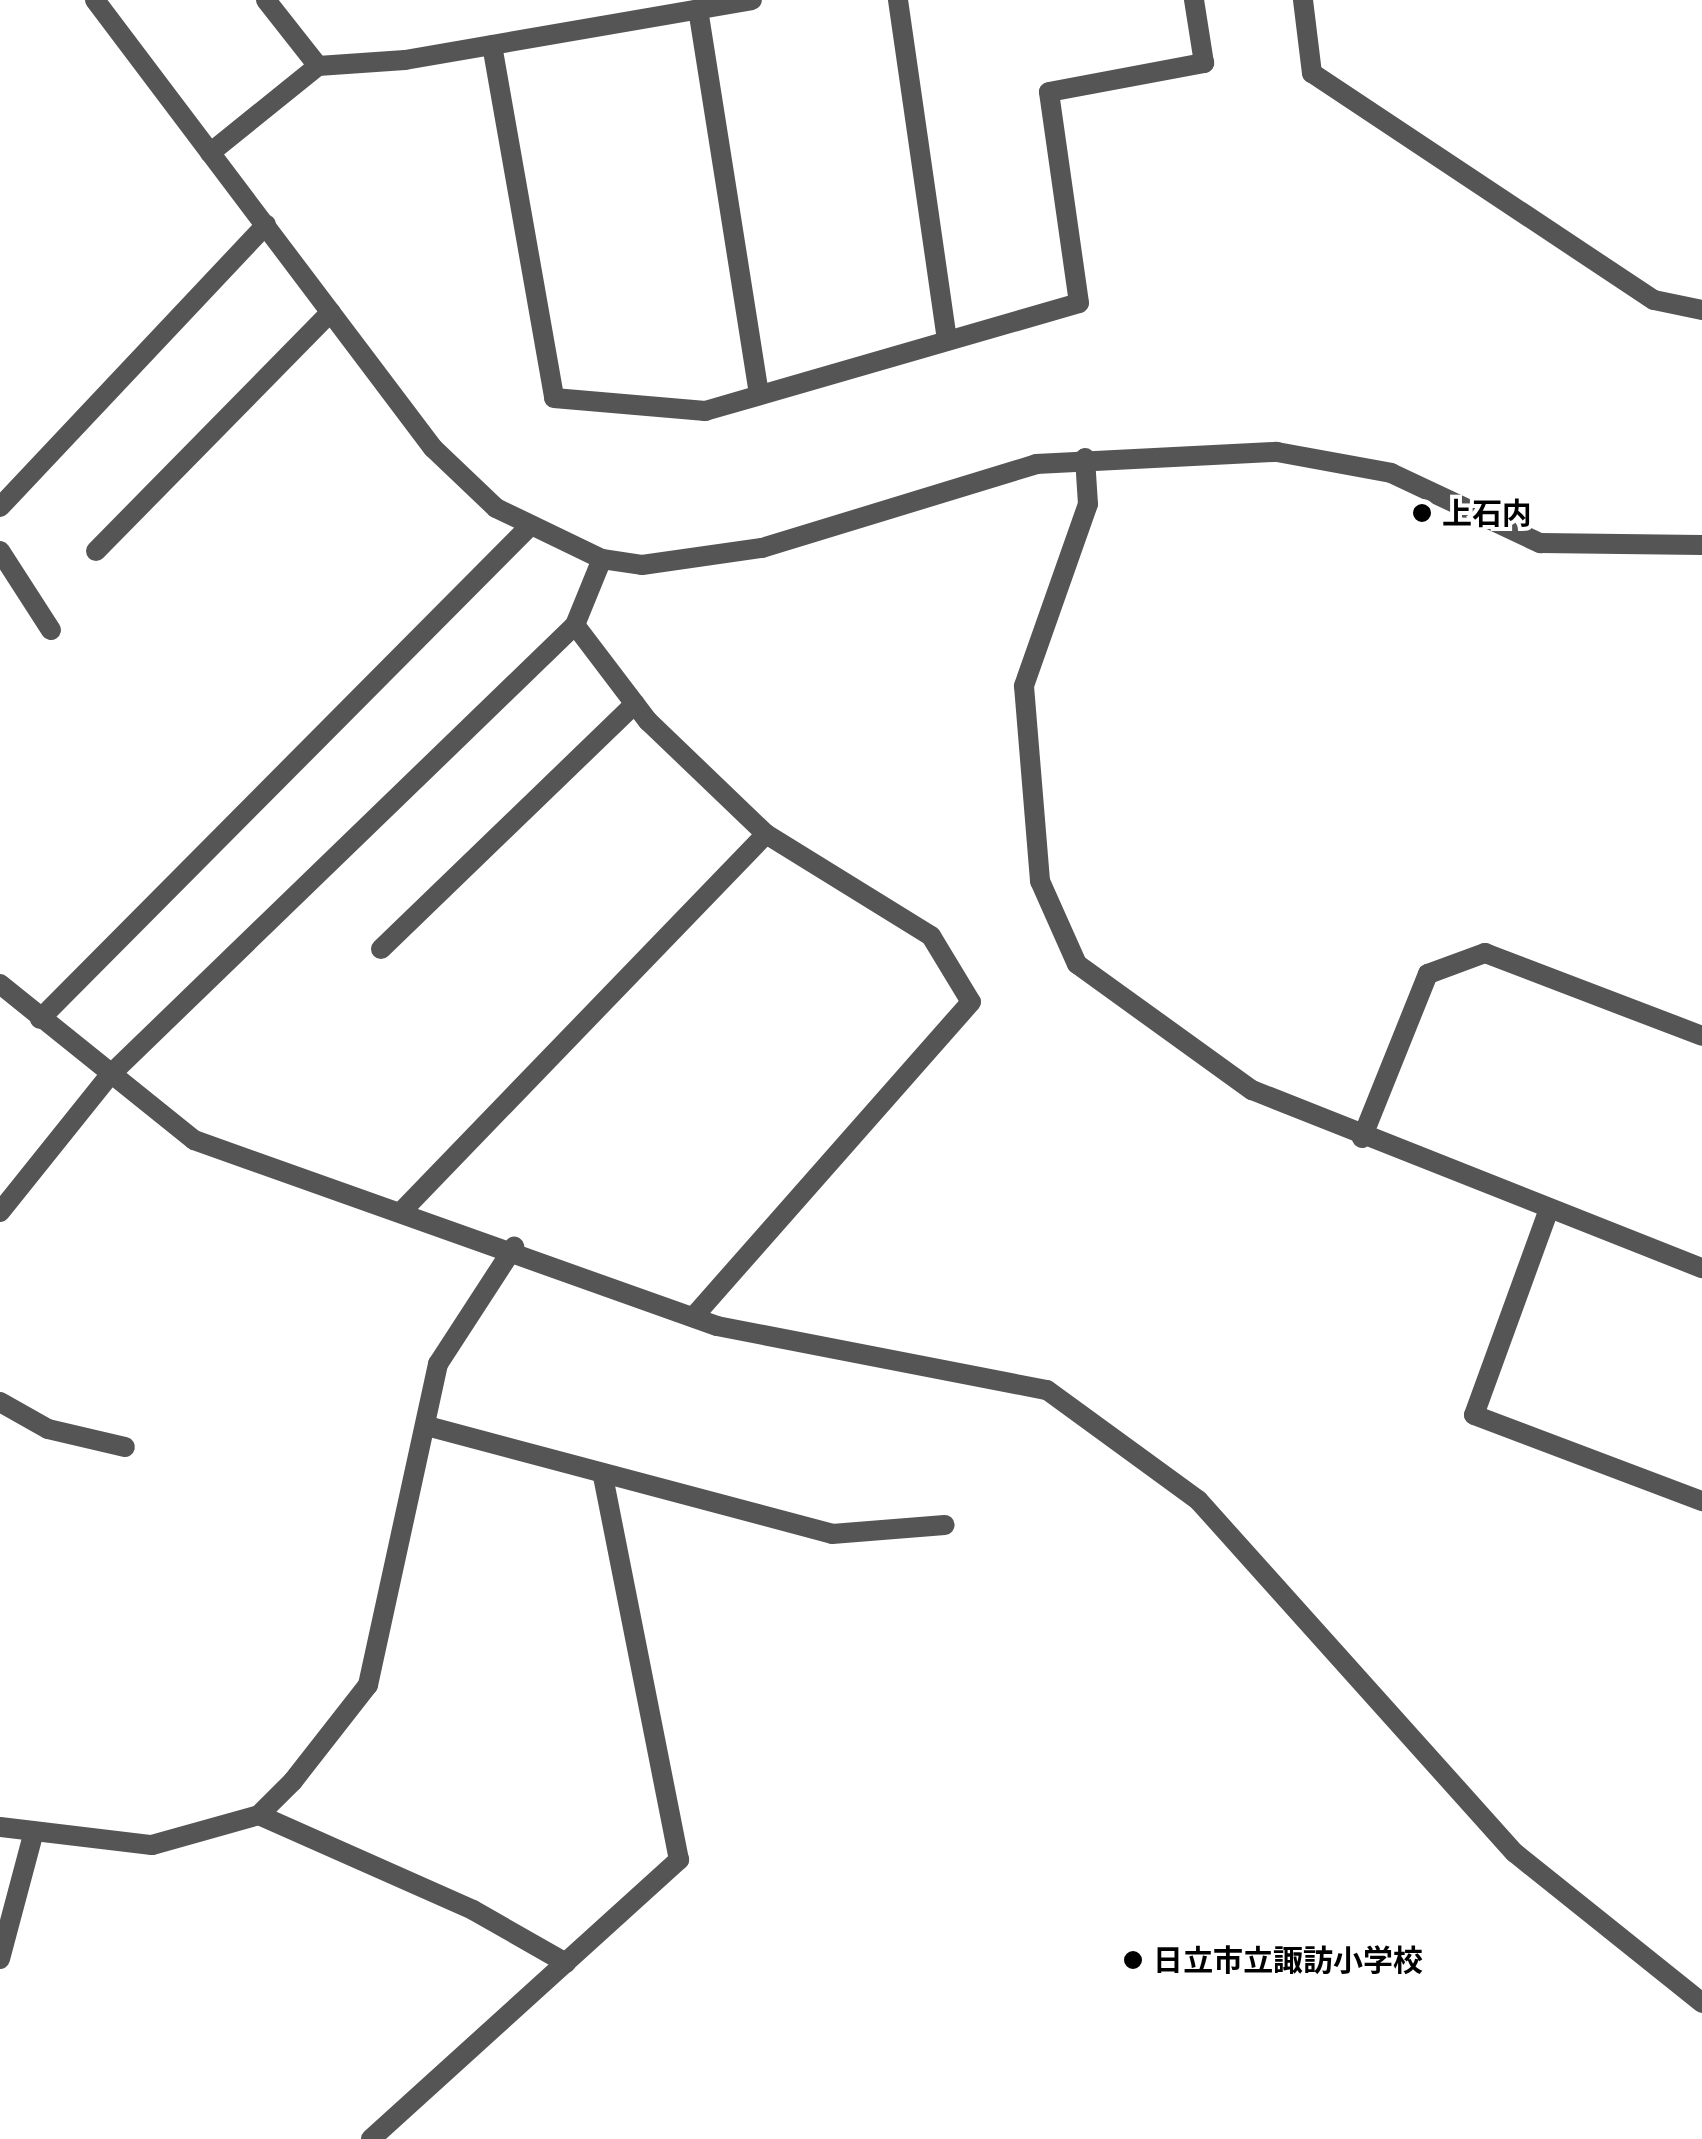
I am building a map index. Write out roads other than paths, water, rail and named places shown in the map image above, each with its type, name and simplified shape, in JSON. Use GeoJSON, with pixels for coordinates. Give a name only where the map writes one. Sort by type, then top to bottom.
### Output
{"type":"FeatureCollection","features":[{"type":"Feature","properties":{"kind":"street"},"geometry":{"type":"LineString","coordinates":[[95,0],[442,459],[528,528],[602,560],[706,560],[967,482],[1085,458],[1324,454],[1391,472],[1540,544],[1702,545]]}},
{"type":"Feature","properties":{"kind":"street"},"geometry":{"type":"LineString","coordinates":[[266,0],[318,66]]}},
{"type":"Feature","properties":{"kind":"street"},"geometry":{"type":"LineString","coordinates":[[210,153],[318,66],[492,45],[752,0]]}},
{"type":"Feature","properties":{"kind":"street"},"geometry":{"type":"LineString","coordinates":[[898,0],[946,335]]}},
{"type":"Feature","properties":{"kind":"street"},"geometry":{"type":"LineString","coordinates":[[492,45],[554,398],[706,411],[946,335],[1079,303],[1049,92],[1204,63],[1194,0]]}},
{"type":"Feature","properties":{"kind":"street"},"geometry":{"type":"LineString","coordinates":[[1302,0],[1312,74],[1654,300],[1702,310]]}},
{"type":"Feature","properties":{"kind":"street"},"geometry":{"type":"LineString","coordinates":[[698,9],[759,394]]}},
{"type":"Feature","properties":{"kind":"street"},"geometry":{"type":"LineString","coordinates":[[0,507],[266,225]]}},
{"type":"Feature","properties":{"kind":"street"},"geometry":{"type":"LineString","coordinates":[[96,551],[332,312]]}},
{"type":"Feature","properties":{"kind":"street"},"geometry":{"type":"LineString","coordinates":[[1085,458],[1088,504],[1024,686],[1040,881],[1076,964],[1252,1090],[1362,1138],[1702,1268]]}},
{"type":"Feature","properties":{"kind":"street"},"geometry":{"type":"LineString","coordinates":[[40,1019],[528,528]]}},
{"type":"Feature","properties":{"kind":"street"},"geometry":{"type":"LineString","coordinates":[[0,551],[51,630]]}},
{"type":"Feature","properties":{"kind":"street"},"geometry":{"type":"LineString","coordinates":[[0,1212],[110,1076],[576,625],[602,560]]}},
{"type":"Feature","properties":{"kind":"street"},"geometry":{"type":"LineString","coordinates":[[576,625],[635,704],[766,834],[931,936],[971,1002],[692,1317]]}},
{"type":"Feature","properties":{"kind":"street"},"geometry":{"type":"LineString","coordinates":[[381,950],[635,704]]}},
{"type":"Feature","properties":{"kind":"street"},"geometry":{"type":"LineString","coordinates":[[404,1209],[766,834]]}},
{"type":"Feature","properties":{"kind":"street"},"geometry":{"type":"LineString","coordinates":[[1362,1138],[1428,974],[1485,953],[1702,1036]]}},
{"type":"Feature","properties":{"kind":"street"},"geometry":{"type":"LineString","coordinates":[[0,984],[194,1140],[514,1247],[692,1317],[1047,1390],[1198,1500],[1515,1853],[1702,2003]]}},
{"type":"Feature","properties":{"kind":"street"},"geometry":{"type":"LineString","coordinates":[[1548,1209],[1474,1414],[1702,1501]]}},
{"type":"Feature","properties":{"kind":"street"},"geometry":{"type":"LineString","coordinates":[[0,1827],[152,1845],[260,1815],[368,1685],[438,1364],[514,1247]]}},
{"type":"Feature","properties":{"kind":"street"},"geometry":{"type":"LineString","coordinates":[[0,1402],[48,1430],[125,1448]]}},
{"type":"Feature","properties":{"kind":"street"},"geometry":{"type":"LineString","coordinates":[[427,1426],[832,1534],[944,1525]]}},
{"type":"Feature","properties":{"kind":"street"},"geometry":{"type":"LineString","coordinates":[[372,2139],[679,1860],[603,1476]]}},
{"type":"Feature","properties":{"kind":"street"},"geometry":{"type":"LineString","coordinates":[[260,1815],[473,1910],[566,1963]]}},
{"type":"Feature","properties":{"kind":"street"},"geometry":{"type":"LineString","coordinates":[[0,1959],[34,1831]]}},
{"type":"Feature","properties":{"kind":"place","name":"上石内"},"geometry":{"type":"Point","coordinates":[1422,513]}},
{"type":"Feature","properties":{"kind":"place","name":"日立市立諏訪小学校"},"geometry":{"type":"Point","coordinates":[1133,1960]}}]}
